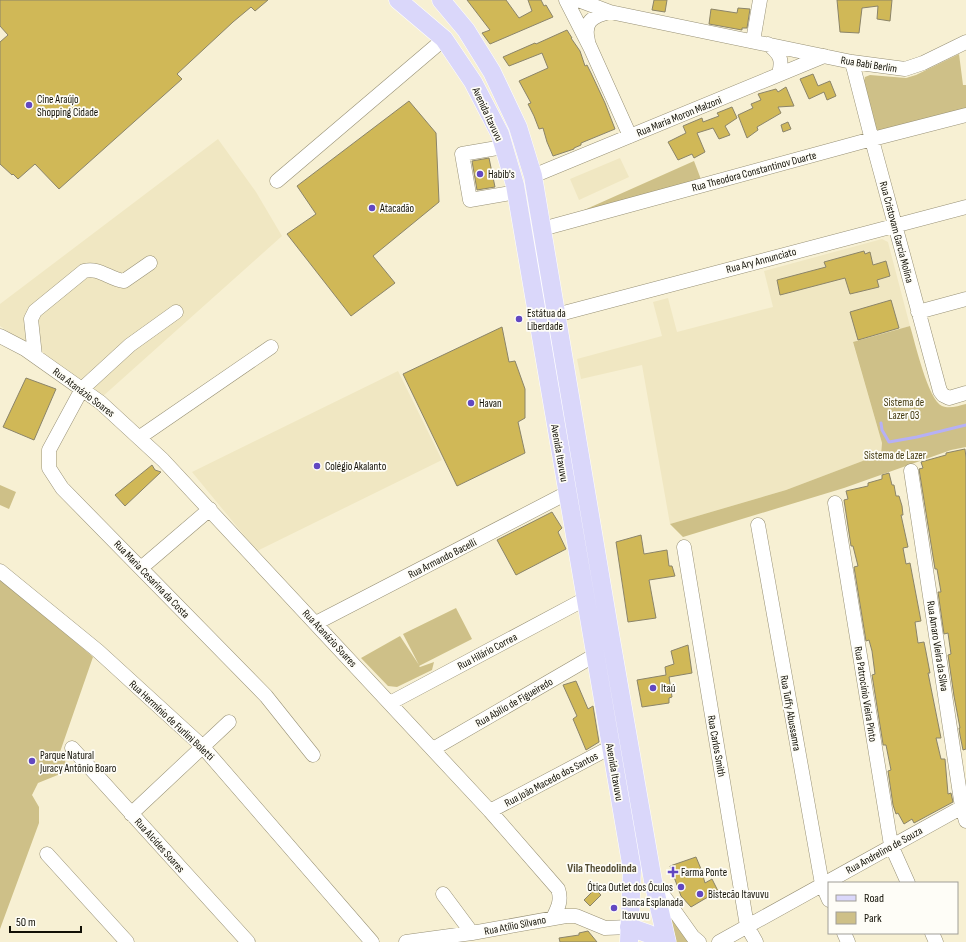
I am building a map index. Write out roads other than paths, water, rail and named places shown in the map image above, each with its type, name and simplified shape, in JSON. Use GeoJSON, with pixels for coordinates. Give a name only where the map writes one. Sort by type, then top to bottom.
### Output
{"type":"FeatureCollection","features":[{"type":"Feature","properties":{"kind":"main road","name":"Avenida Itavuvu"},"geometry":{"type":"LineString","coordinates":[[398,0],[444,39],[473,82],[500,134],[503,147],[508,193],[534,300],[632,869],[629,934]]}},
{"type":"Feature","properties":{"kind":"main road","name":"Avenida Itavuvu"},"geometry":{"type":"LineString","coordinates":[[441,0],[466,30],[492,72],[518,127],[533,176],[653,881],[667,942]]}},
{"type":"Feature","properties":{"kind":"main road"},"geometry":{"type":"LineString","coordinates":[[508,193],[533,176]]}},
{"type":"Feature","properties":{"kind":"main road"},"geometry":{"type":"LineString","coordinates":[[534,300],[544,313],[556,316]]}},
{"type":"Feature","properties":{"kind":"main road"},"geometry":{"type":"LineString","coordinates":[[585,599],[595,606],[609,628]]}},
{"type":"Feature","properties":{"kind":"main road"},"geometry":{"type":"LineString","coordinates":[[629,934],[649,934],[661,942]]}},
{"type":"Feature","properties":{"kind":"street"},"geometry":{"type":"LineString","coordinates":[[566,0],[590,47],[630,136]]}},
{"type":"Feature","properties":{"kind":"street","name":"Rua Babi Berlim"},"geometry":{"type":"LineString","coordinates":[[578,0],[610,12],[852,62],[905,69],[923,63],[966,42]]}},
{"type":"Feature","properties":{"kind":"street"},"geometry":{"type":"LineString","coordinates":[[753,41],[760,0]]}},
{"type":"Feature","properties":{"kind":"street"},"geometry":{"type":"LineString","coordinates":[[590,47],[587,34],[588,25],[597,15],[610,12]]}},
{"type":"Feature","properties":{"kind":"street"},"geometry":{"type":"LineString","coordinates":[[277,181],[444,39]]}},
{"type":"Feature","properties":{"kind":"street"},"geometry":{"type":"LineString","coordinates":[[768,44],[777,51],[782,61],[779,74]]}},
{"type":"Feature","properties":{"kind":"street","name":"Rua Maria Moron Malzoni"},"geometry":{"type":"LineString","coordinates":[[533,176],[824,56]]}},
{"type":"Feature","properties":{"kind":"street","name":"Rua Cristovam Garcia Molina"},"geometry":{"type":"LineString","coordinates":[[852,62],[940,390],[949,398],[966,393]]}},
{"type":"Feature","properties":{"kind":"street","name":"Rua Theodora Constantinov Duarte"},"geometry":{"type":"LineString","coordinates":[[542,229],[966,115]]}},
{"type":"Feature","properties":{"kind":"street"},"geometry":{"type":"LineString","coordinates":[[503,147],[462,154],[470,200],[508,193]]}},
{"type":"Feature","properties":{"kind":"street","name":"Rua Ary Annunciato"},"geometry":{"type":"LineString","coordinates":[[556,316],[966,207]]}},
{"type":"Feature","properties":{"kind":"street"},"geometry":{"type":"LineString","coordinates":[[35,356],[31,319],[35,311],[84,271],[90,269],[96,270],[118,280],[124,281],[150,263]]}},
{"type":"Feature","properties":{"kind":"street"},"geometry":{"type":"LineString","coordinates":[[918,312],[966,299]]}},
{"type":"Feature","properties":{"kind":"street","name":"Rua Maria Cesarina da Costa"},"geometry":{"type":"LineString","coordinates":[[176,312],[130,344],[82,389],[49,450],[49,468],[62,488],[266,696],[313,755]]}},
{"type":"Feature","properties":{"kind":"street","name":"Rua Atanázio Soares"},"geometry":{"type":"LineString","coordinates":[[0,336],[25,349],[100,402],[140,437],[210,509],[490,811],[558,889],[560,902],[553,918]]}},
{"type":"Feature","properties":{"kind":"street"},"geometry":{"type":"LineString","coordinates":[[140,437],[271,347]]}},
{"type":"Feature","properties":{"kind":"street","name":"Rua Amaro Vieira da Silva"},"geometry":{"type":"LineString","coordinates":[[911,471],[966,821]]}},
{"type":"Feature","properties":{"kind":"street","name":"Rua Armando Bacelli"},"geometry":{"type":"LineString","coordinates":[[316,623],[567,493]]}},
{"type":"Feature","properties":{"kind":"street","name":"Rua Patrocínio Vieira Pinto"},"geometry":{"type":"LineString","coordinates":[[835,503],[891,845],[908,882]]}},
{"type":"Feature","properties":{"kind":"street"},"geometry":{"type":"LineString","coordinates":[[141,568],[210,509]]}},
{"type":"Feature","properties":{"kind":"street","name":"Rua Tuffy Abussamra"},"geometry":{"type":"LineString","coordinates":[[758,525],[822,884],[828,898]]}},
{"type":"Feature","properties":{"kind":"street","name":"Rua Carlos Smith"},"geometry":{"type":"LineString","coordinates":[[684,547],[747,926],[756,942]]}},
{"type":"Feature","properties":{"kind":"street","name":"Rua Hermínio de Furlini Boletti"},"geometry":{"type":"LineString","coordinates":[[0,571],[98,651],[202,746],[372,942]]}},
{"type":"Feature","properties":{"kind":"street","name":"Rua Hilário Correa"},"geometry":{"type":"LineString","coordinates":[[390,703],[585,599]]}},
{"type":"Feature","properties":{"kind":"street","name":"Rua Abílio de Figueiredo"},"geometry":{"type":"LineString","coordinates":[[433,750],[595,655]]}},
{"type":"Feature","properties":{"kind":"street"},"geometry":{"type":"LineString","coordinates":[[131,814],[229,722]]}},
{"type":"Feature","properties":{"kind":"street","name":"Rua João Macedo dos Santos"},"geometry":{"type":"LineString","coordinates":[[490,811],[611,747]]}},
{"type":"Feature","properties":{"kind":"street","name":"Rua Alcides Soares"},"geometry":{"type":"LineString","coordinates":[[72,748],[248,942]]}},
{"type":"Feature","properties":{"kind":"street","name":"Rua Andrelino de Souza"},"geometry":{"type":"LineString","coordinates":[[719,942],[891,845],[964,806]]}},
{"type":"Feature","properties":{"kind":"street"},"geometry":{"type":"LineString","coordinates":[[47,854],[127,942]]}},
{"type":"Feature","properties":{"kind":"street","name":"Avenida Itavuvu"},"geometry":{"type":"LineString","coordinates":[[653,881],[693,937],[699,942]]}},
{"type":"Feature","properties":{"kind":"street"},"geometry":{"type":"LineString","coordinates":[[443,894],[472,933]]}},
{"type":"Feature","properties":{"kind":"street"},"geometry":{"type":"LineString","coordinates":[[553,918],[576,916],[605,928],[629,934]]}},
{"type":"Feature","properties":{"kind":"street","name":"Rua Atílio Silvano"},"geometry":{"type":"LineString","coordinates":[[406,942],[472,933],[553,918]]}},
{"type":"Feature","properties":{"kind":"waterway"},"geometry":{"type":"LineString","coordinates":[[881,423],[882,430],[889,442],[966,425]]}},
{"type":"Feature","properties":{"kind":"place","name":"Cine Araújo Shopping Cidade"},"geometry":{"type":"Point","coordinates":[29,105]}},
{"type":"Feature","properties":{"kind":"place","name":"Habib's"},"geometry":{"type":"Point","coordinates":[480,174]}},
{"type":"Feature","properties":{"kind":"place","name":"Atacadão"},"geometry":{"type":"Point","coordinates":[372,208]}},
{"type":"Feature","properties":{"kind":"place","name":"Estátua da Liberdade"},"geometry":{"type":"Point","coordinates":[519,319]}},
{"type":"Feature","properties":{"kind":"place","name":"Havan"},"geometry":{"type":"Point","coordinates":[471,403]}},
{"type":"Feature","properties":{"kind":"place","name":"Colégio Akalanto"},"geometry":{"type":"Point","coordinates":[317,466]}},
{"type":"Feature","properties":{"kind":"place","name":"Itaú"},"geometry":{"type":"Point","coordinates":[653,688]}},
{"type":"Feature","properties":{"kind":"place","name":"Parque Natural Juracy Antônio Boaro"},"geometry":{"type":"Point","coordinates":[32,761]}},
{"type":"Feature","properties":{"kind":"place","name":"Farma Ponte"},"geometry":{"type":"Point","coordinates":[673,872]}},
{"type":"Feature","properties":{"kind":"place","name":"Ótica Outlet dos Óculos"},"geometry":{"type":"Point","coordinates":[681,887]}},
{"type":"Feature","properties":{"kind":"place","name":"Bistecão Itavuvu"},"geometry":{"type":"Point","coordinates":[700,894]}},
{"type":"Feature","properties":{"kind":"place","name":"Banca Esplanada Itavuvu"},"geometry":{"type":"Point","coordinates":[614,908]}},
{"type":"Feature","properties":{"kind":"district","name":"Vila Theodolinda"},"geometry":{"type":"Point","coordinates":[602,868]}},
{"type":"Feature","properties":{"kind":"park label","name":"Sistema de Lazer 03"},"geometry":{"type":"Point","coordinates":[904,408]}},
{"type":"Feature","properties":{"kind":"park label","name":"Sistema de Lazer"},"geometry":{"type":"Point","coordinates":[895,455]}}]}
